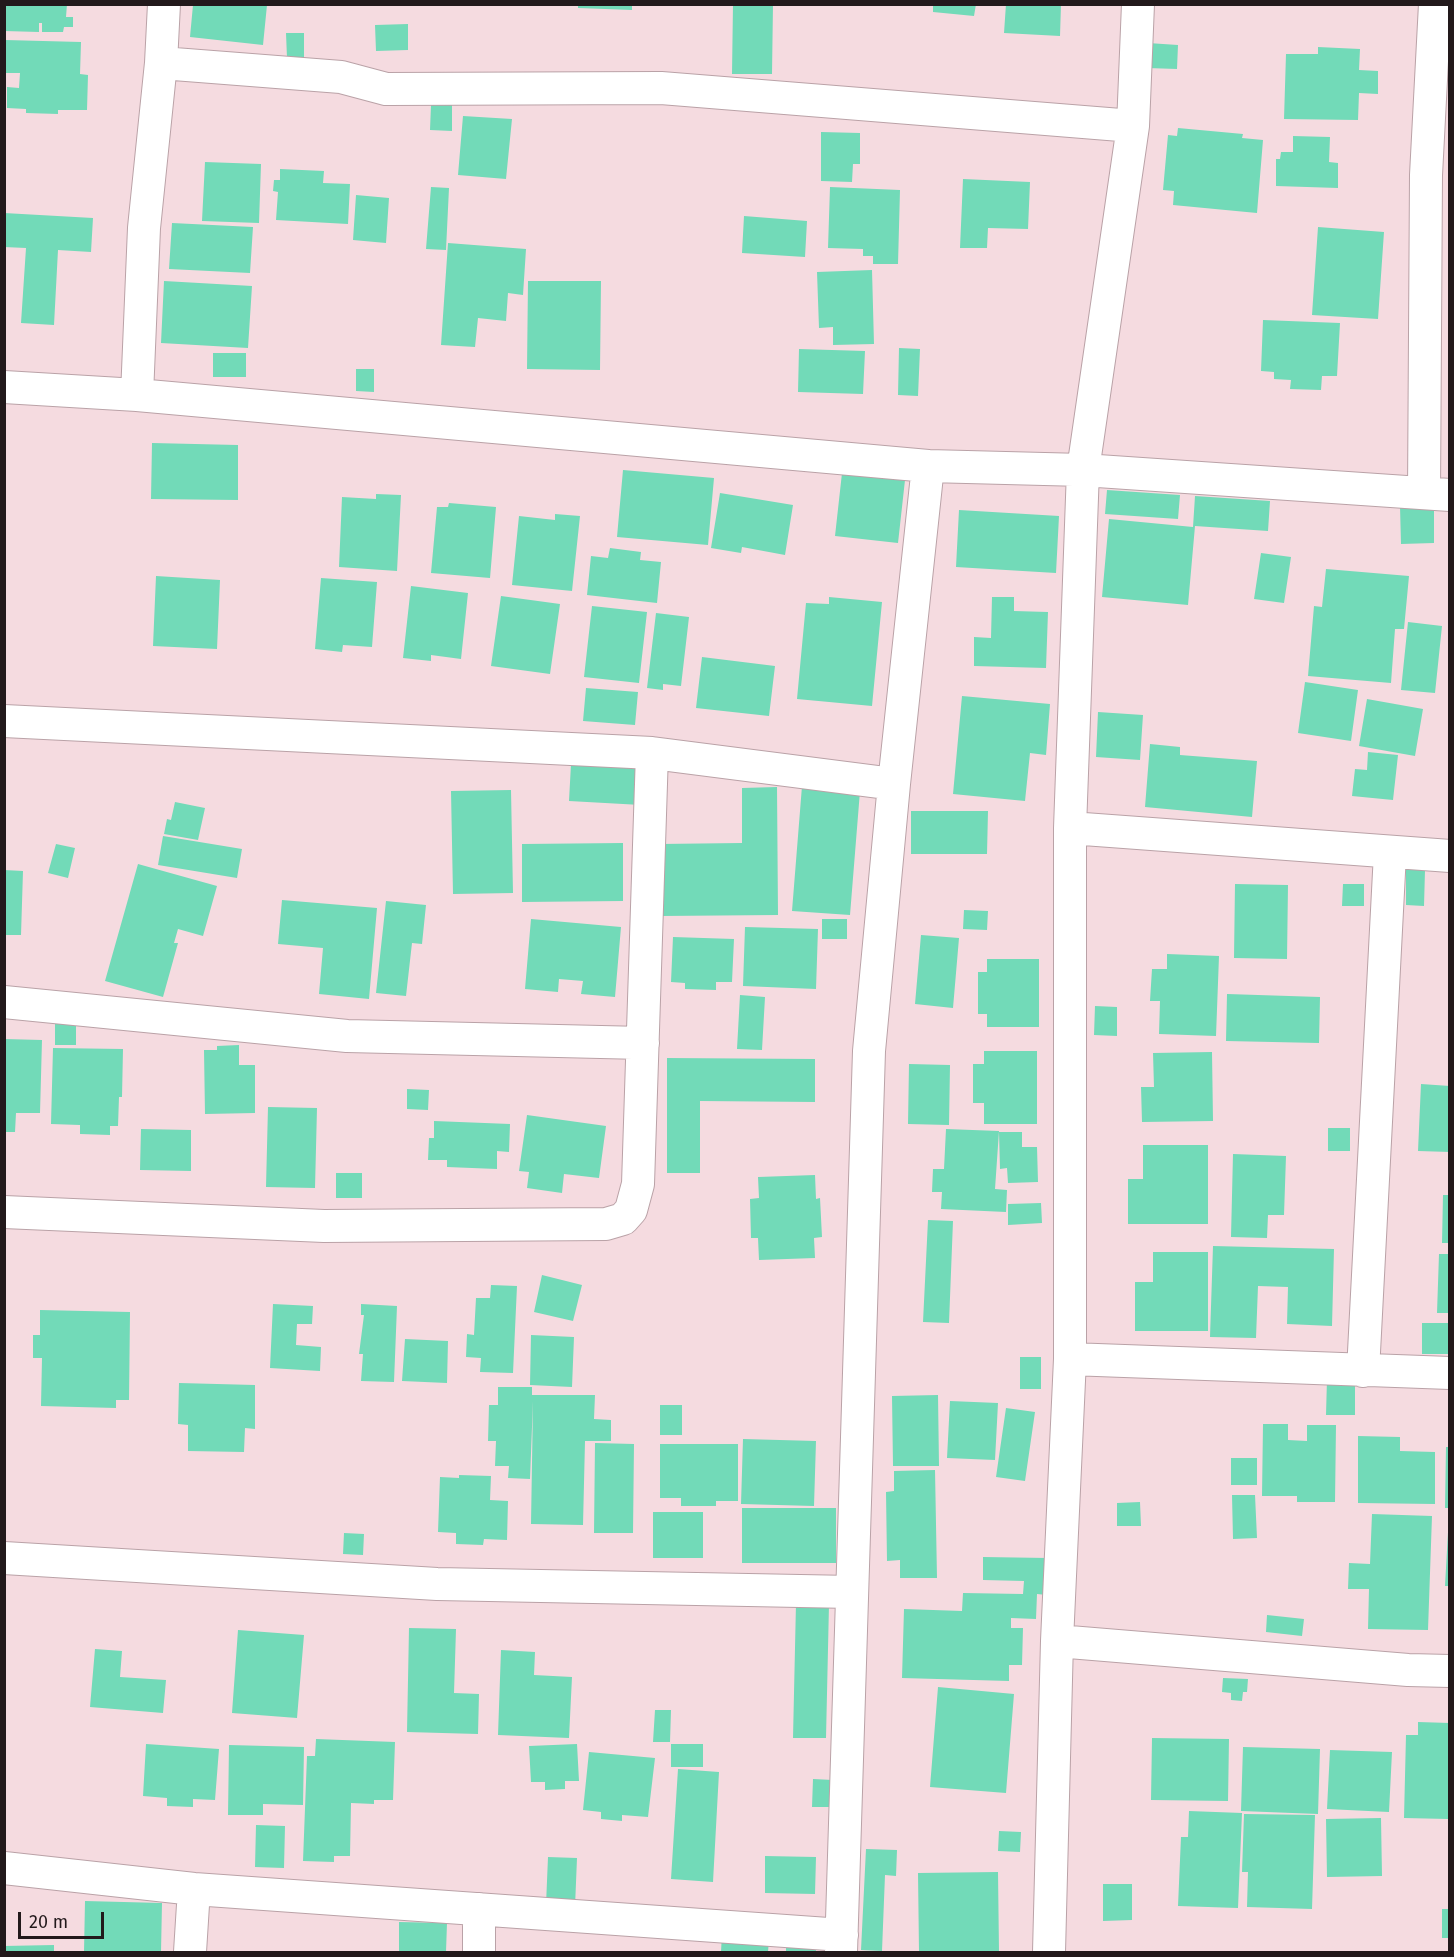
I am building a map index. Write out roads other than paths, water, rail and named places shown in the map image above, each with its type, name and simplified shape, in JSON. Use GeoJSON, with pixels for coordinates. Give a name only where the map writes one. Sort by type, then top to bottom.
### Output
{"type":"FeatureCollection","features":[{"type":"Feature","properties":{"kind":"street"},"geometry":{"type":"LineString","coordinates":[[137,395],[144,228],[161,63],[164,4]]}},
{"type":"Feature","properties":{"kind":"street"},"geometry":{"type":"LineString","coordinates":[[1057,1952],[1057,1641],[1070,1359],[1070,828],[1083,470],[1133,126],[1138,4]]}},
{"type":"Feature","properties":{"kind":"street"},"geometry":{"type":"LineString","coordinates":[[4,387],[137,395],[928,466],[1083,470],[1437,494],[1438,176],[1435,4]]}},
{"type":"Feature","properties":{"kind":"street"},"geometry":{"type":"LineString","coordinates":[[161,63],[341,77],[386,89],[661,88],[1133,126]]}},
{"type":"Feature","properties":{"kind":"street"},"geometry":{"type":"LineString","coordinates":[[4,1868],[194,1889],[479,1909],[842,1944],[869,1051],[894,784],[928,466]]}},
{"type":"Feature","properties":{"kind":"street"},"geometry":{"type":"LineString","coordinates":[[4,721],[652,753],[894,784]]}},
{"type":"Feature","properties":{"kind":"street"},"geometry":{"type":"LineString","coordinates":[[4,1212],[324,1226],[606,1224],[622,1219],[632,1210],[638,1184],[652,753]]}},
{"type":"Feature","properties":{"kind":"street"},"geometry":{"type":"LineString","coordinates":[[1070,828],[1449,856]]}},
{"type":"Feature","properties":{"kind":"street"},"geometry":{"type":"LineString","coordinates":[[1363,1371],[1390,853]]}},
{"type":"Feature","properties":{"kind":"street"},"geometry":{"type":"LineString","coordinates":[[4,1002],[346,1036],[643,1043]]}},
{"type":"Feature","properties":{"kind":"street"},"geometry":{"type":"LineString","coordinates":[[1070,1359],[1449,1373]]}},
{"type":"Feature","properties":{"kind":"street"},"geometry":{"type":"LineString","coordinates":[[4,1558],[437,1584],[852,1592]]}},
{"type":"Feature","properties":{"kind":"street"},"geometry":{"type":"LineString","coordinates":[[1057,1641],[1449,1671]]}},
{"type":"Feature","properties":{"kind":"street"},"geometry":{"type":"LineString","coordinates":[[190,1953],[194,1889]]}},
{"type":"Feature","properties":{"kind":"street"},"geometry":{"type":"LineString","coordinates":[[479,1909],[479,1953]]}}]}
